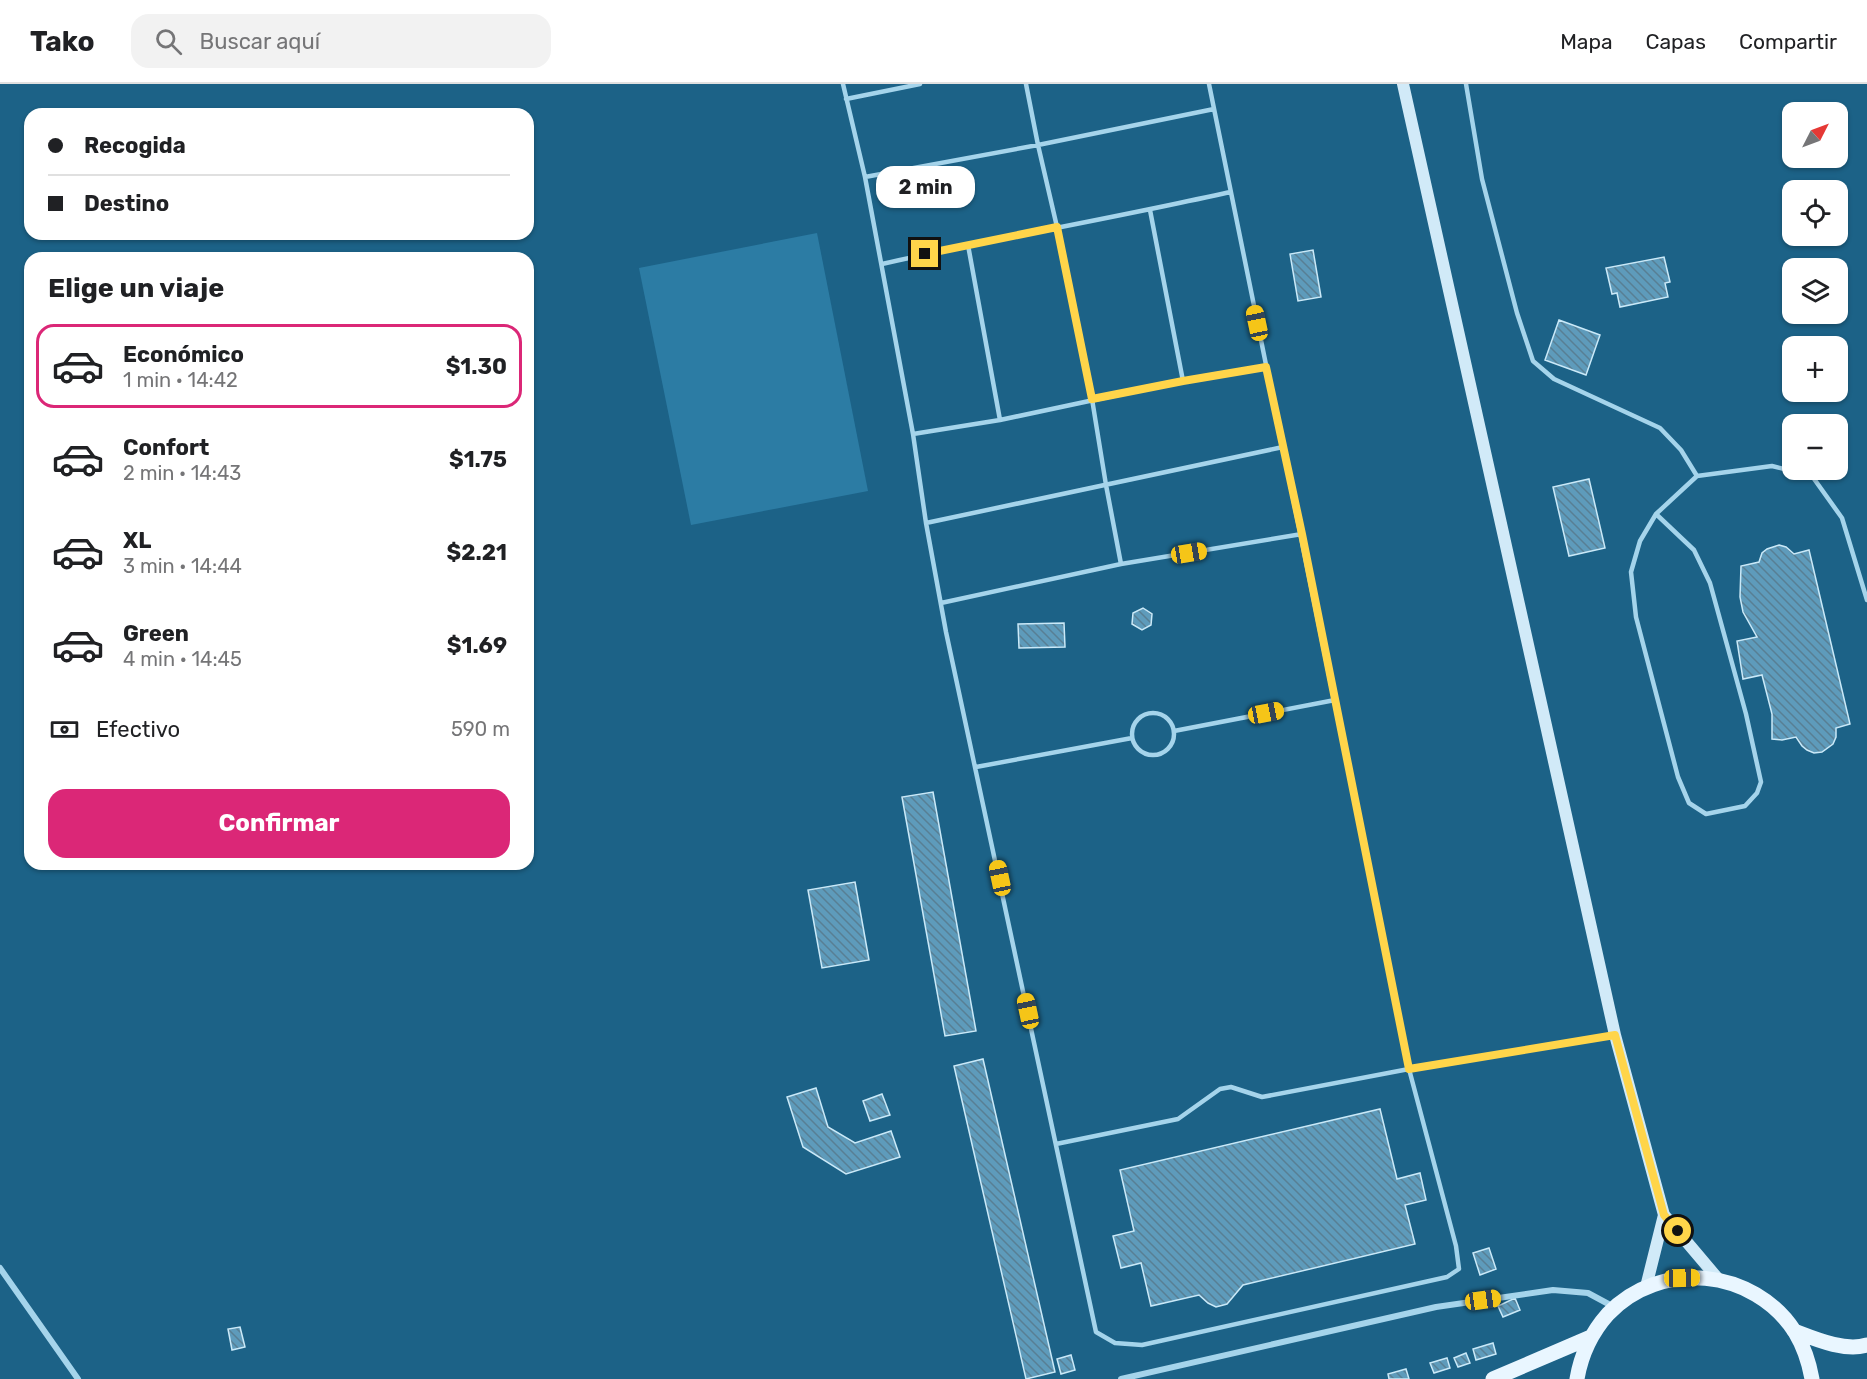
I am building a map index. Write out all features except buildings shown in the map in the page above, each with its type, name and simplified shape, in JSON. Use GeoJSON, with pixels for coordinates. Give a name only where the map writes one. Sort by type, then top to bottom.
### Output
{"type":"FeatureCollection","features":[{"type":"Feature","properties":{"kind":"main road"},"geometry":{"type":"LineString","coordinates":[[1403,84],[1615,1035],[1664,1215],[1719,1280]]}},
{"type":"Feature","properties":{"kind":"main road"},"geometry":{"type":"LineString","coordinates":[[1646,1287],[1664,1215]]}},
{"type":"Feature","properties":{"kind":"main road"},"geometry":{"type":"LineString","coordinates":[[1577,1379],[1583,1354],[1591,1337],[1614,1308],[1629,1296],[1646,1287],[1663,1281],[1700,1277],[1736,1285],[1754,1293],[1769,1304],[1794,1331],[1803,1348],[1812,1379]]}},
{"type":"Feature","properties":{"kind":"main road"},"geometry":{"type":"LineString","coordinates":[[1794,1331],[1827,1344],[1860,1347],[1867,1345]]}},
{"type":"Feature","properties":{"kind":"main road"},"geometry":{"type":"LineString","coordinates":[[1493,1379],[1591,1337]]}},
{"type":"Feature","properties":{"kind":"street"},"geometry":{"type":"LineString","coordinates":[[0,1268],[78,1379]]}},
{"type":"Feature","properties":{"kind":"street"},"geometry":{"type":"LineString","coordinates":[[1121,1379],[1436,1307],[1553,1290],[1588,1293],[1614,1308]]}},
{"type":"Feature","properties":{"kind":"lane"},"geometry":{"type":"LineString","coordinates":[[843,84],[865,177],[882,264],[946,632],[1096,1332],[1115,1343],[1142,1345],[1447,1277],[1459,1269],[1456,1246],[1409,1069],[1209,84]]}},
{"type":"Feature","properties":{"kind":"lane"},"geometry":{"type":"LineString","coordinates":[[846,99],[920,84]]}},
{"type":"Feature","properties":{"kind":"lane"},"geometry":{"type":"LineString","coordinates":[[1026,84],[1092,399],[1121,564]]}},
{"type":"Feature","properties":{"kind":"lane"},"geometry":{"type":"LineString","coordinates":[[1466,84],[1482,179],[1517,313],[1533,361],[1554,379],[1660,428],[1681,450],[1697,476]]}},
{"type":"Feature","properties":{"kind":"lane"},"geometry":{"type":"LineString","coordinates":[[865,177],[1038,146],[1214,109]]}},
{"type":"Feature","properties":{"kind":"lane"},"geometry":{"type":"LineString","coordinates":[[882,264],[1230,192]]}},
{"type":"Feature","properties":{"kind":"lane"},"geometry":{"type":"LineString","coordinates":[[1150,210],[1183,381]]}},
{"type":"Feature","properties":{"kind":"lane"},"geometry":{"type":"LineString","coordinates":[[968,245],[1000,420]]}},
{"type":"Feature","properties":{"kind":"lane"},"geometry":{"type":"LineString","coordinates":[[913,434],[1000,420],[1092,399],[1266,367]]}},
{"type":"Feature","properties":{"kind":"lane"},"geometry":{"type":"LineString","coordinates":[[926,523],[1283,447]]}},
{"type":"Feature","properties":{"kind":"lane"},"geometry":{"type":"LineString","coordinates":[[1656,514],[1694,550],[1710,583],[1746,714],[1761,782],[1757,792],[1745,806],[1707,814],[1689,803],[1678,777],[1636,617],[1631,572],[1640,541],[1656,514],[1697,476],[1772,466],[1812,477],[1842,518],[1867,600]]}},
{"type":"Feature","properties":{"kind":"lane"},"geometry":{"type":"LineString","coordinates":[[941,603],[1121,564],[1302,534]]}},
{"type":"Feature","properties":{"kind":"lane"},"geometry":{"type":"LineString","coordinates":[[1174,731],[1335,700]]}},
{"type":"Feature","properties":{"kind":"lane"},"geometry":{"type":"LineString","coordinates":[[1155,713],[1165,717],[1174,731],[1169,748],[1160,754],[1142,752],[1132,738],[1136,722],[1140,718],[1155,713]]}},
{"type":"Feature","properties":{"kind":"lane"},"geometry":{"type":"LineString","coordinates":[[976,767],[1132,738]]}},
{"type":"Feature","properties":{"kind":"lane"},"geometry":{"type":"LineString","coordinates":[[1056,1144],[1178,1119],[1220,1089],[1231,1087],[1262,1097],[1409,1069],[1615,1035]]}},
{"type":"Feature","properties":{"kind":"shaded area"},"geometry":{"type":"Polygon","coordinates":[[[817,233],[868,491],[691,525],[639,268],[817,233]]]}},
{"type":"Feature","properties":{"kind":"route"},"geometry":{"type":"LineString","coordinates":[[925,254],[1057,227],[1092,399],[1266,367],[1302,534],[1409,1069],[1615,1035],[1664,1215],[1678,1231]]}}]}
